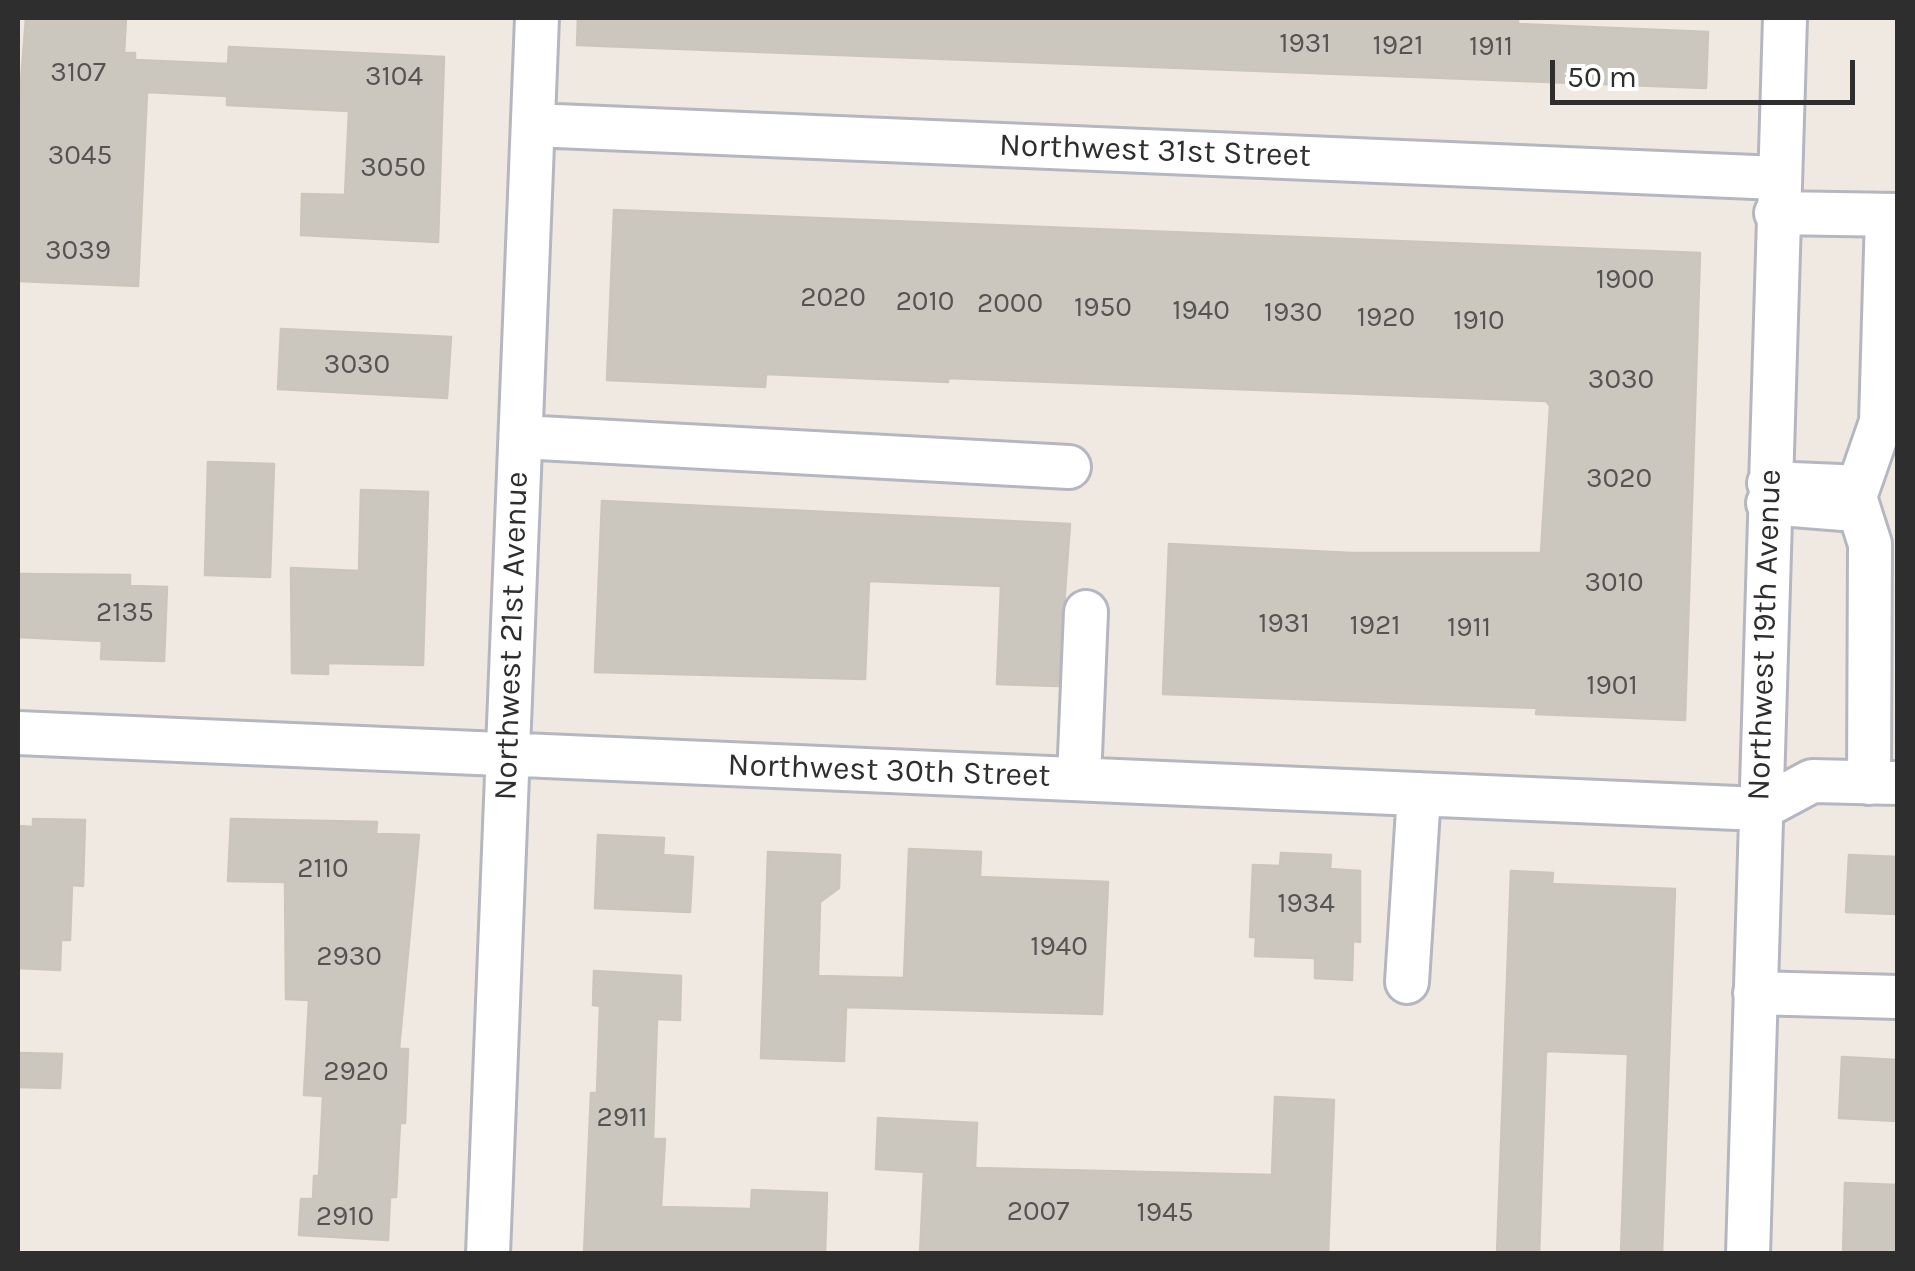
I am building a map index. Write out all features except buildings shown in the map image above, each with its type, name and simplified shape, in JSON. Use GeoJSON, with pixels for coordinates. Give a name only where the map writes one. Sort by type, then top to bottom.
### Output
{"type":"FeatureCollection","features":[{"type":"Feature","properties":{"kind":"street","name":"Northwest 21st Avenue"},"geometry":{"type":"LineString","coordinates":[[488,1254],[537,18]]}},
{"type":"Feature","properties":{"kind":"street","name":"Northwest 19th Avenue"},"geometry":{"type":"LineString","coordinates":[[1748,1254],[1785,18]]}},
{"type":"Feature","properties":{"kind":"street","name":"Northwest 31st Street"},"geometry":{"type":"LineString","coordinates":[[532,125],[1777,195],[1892,215]]}},
{"type":"Feature","properties":{"kind":"street"},"geometry":{"type":"LineString","coordinates":[[1854,497],[1888,443],[1886,377],[1892,215]]}},
{"type":"Feature","properties":{"kind":"street"},"geometry":{"type":"LineString","coordinates":[[520,437],[1069,467]]}},
{"type":"Feature","properties":{"kind":"street"},"geometry":{"type":"LineString","coordinates":[[1760,809],[1812,782],[1883,783],[1884,558],[1870,544],[1854,497],[1840,486],[1769,493]]}},
{"type":"Feature","properties":{"kind":"street"},"geometry":{"type":"LineString","coordinates":[[1079,780],[1086,612]]}},
{"type":"Feature","properties":{"kind":"street","name":"Northwest 30th Street"},"geometry":{"type":"LineString","coordinates":[[18,733],[1760,809]]}},
{"type":"Feature","properties":{"kind":"street"},"geometry":{"type":"LineString","coordinates":[[1407,982],[1419,794]]}},
{"type":"Feature","properties":{"kind":"street"},"geometry":{"type":"LineString","coordinates":[[1755,993],[1898,997]]}}]}
